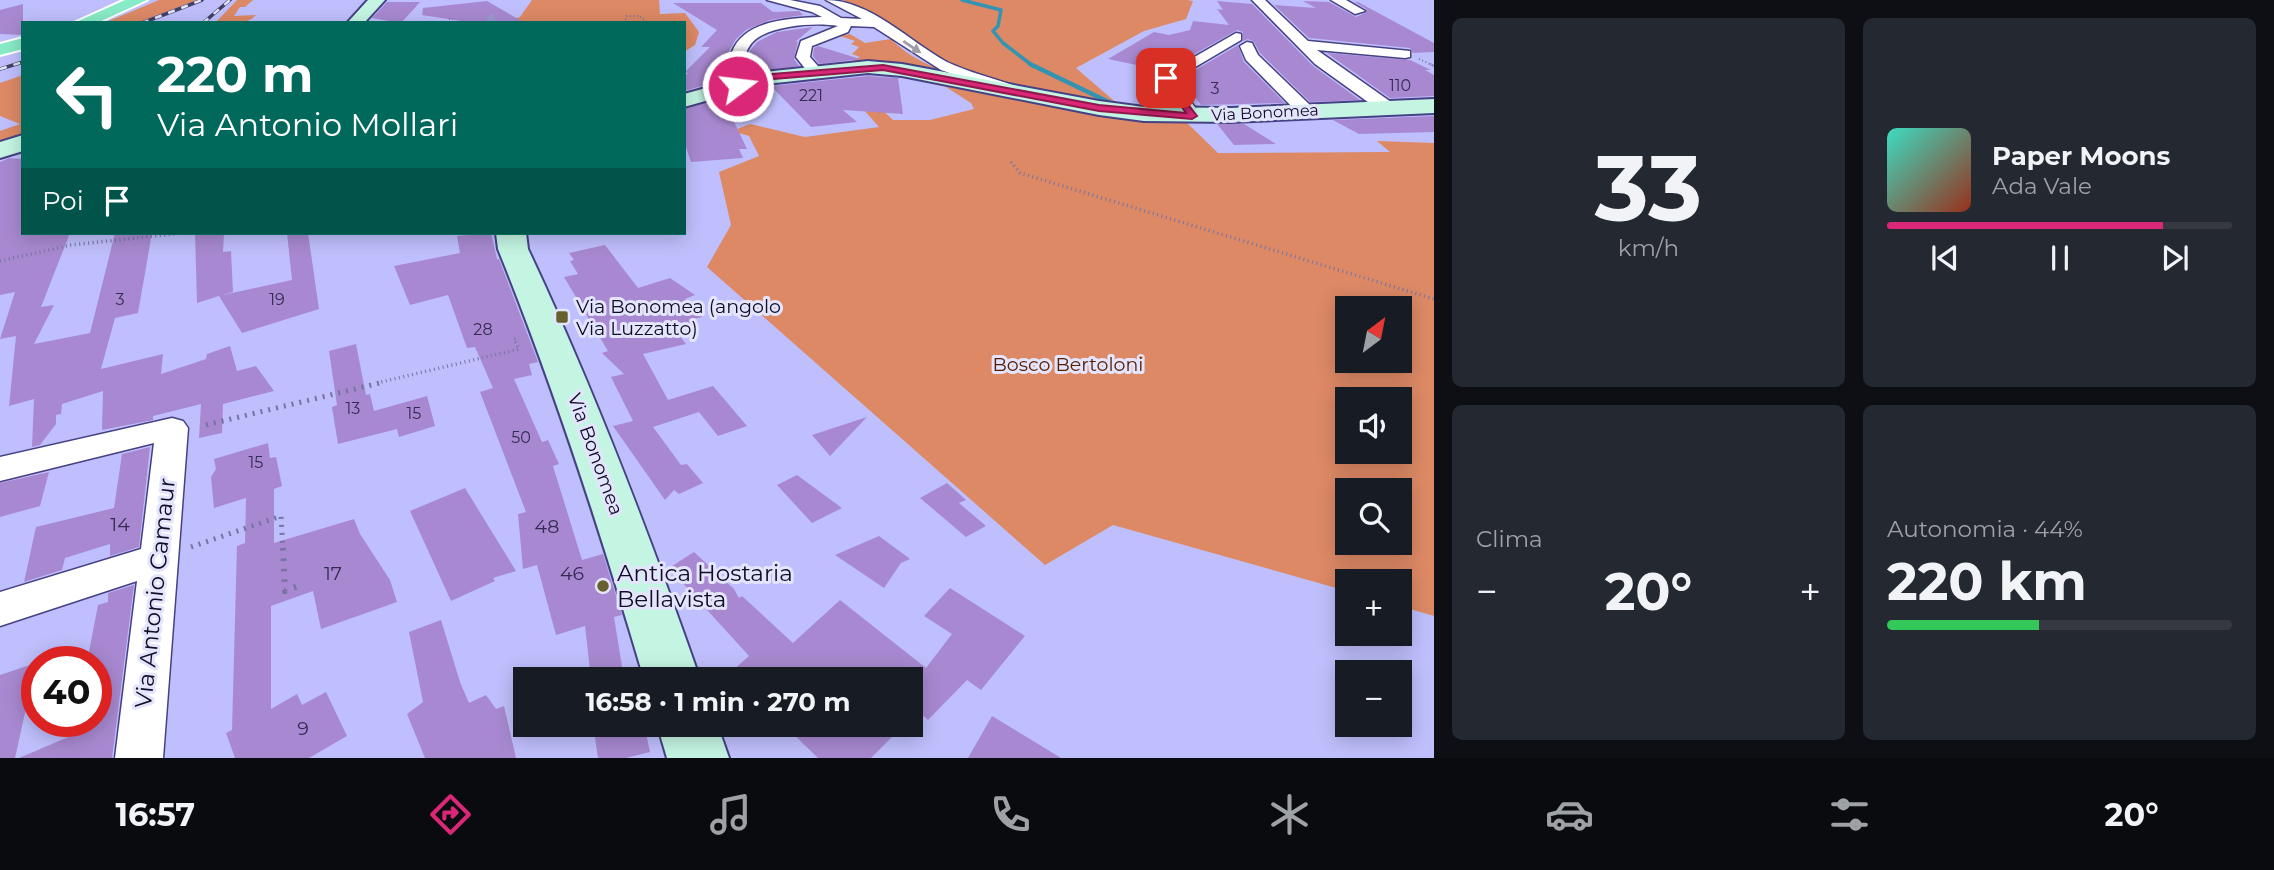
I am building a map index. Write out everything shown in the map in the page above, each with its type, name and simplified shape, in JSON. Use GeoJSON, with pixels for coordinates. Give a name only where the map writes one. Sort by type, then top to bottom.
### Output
{"type":"FeatureCollection","features":[{"type":"Feature","properties":{"kind":"main road"},"geometry":{"type":"LineString","coordinates":[[87,21],[139,0]]}},
{"type":"Feature","properties":{"kind":"main road"},"geometry":{"type":"LineString","coordinates":[[0,50],[21,44]]}},
{"type":"Feature","properties":{"kind":"street"},"geometry":{"type":"LineString","coordinates":[[357,21],[377,0]]}},
{"type":"Feature","properties":{"kind":"street"},"geometry":{"type":"LineString","coordinates":[[773,0],[816,9],[844,24]]}},
{"type":"Feature","properties":{"kind":"street"},"geometry":{"type":"LineString","coordinates":[[832,0],[882,26],[919,52],[952,70],[1032,94]]}},
{"type":"Feature","properties":{"kind":"street"},"geometry":{"type":"LineString","coordinates":[[1258,0],[1320,61],[1385,106]]}},
{"type":"Feature","properties":{"kind":"street"},"geometry":{"type":"LineString","coordinates":[[1337,0],[1359,11]]}},
{"type":"Feature","properties":{"kind":"street"},"geometry":{"type":"LineString","coordinates":[[738,86],[737,59],[744,42],[764,27],[787,24],[882,26]]}},
{"type":"Feature","properties":{"kind":"street"},"geometry":{"type":"LineString","coordinates":[[816,73],[803,57],[806,44],[844,29],[844,24]]}},
{"type":"Feature","properties":{"kind":"street"},"geometry":{"type":"LineString","coordinates":[[1192,116],[1166,78],[1167,75],[1241,41],[1251,57],[1305,110]]}},
{"type":"Feature","properties":{"kind":"street"},"geometry":{"type":"LineString","coordinates":[[1306,45],[1405,54]]}},
{"type":"Feature","properties":{"kind":"street","name":"Via Bonomea"},"geometry":{"type":"LineString","coordinates":[[686,101],[772,76],[862,67],[883,68],[1124,112],[1192,116],[1434,106]]}},
{"type":"Feature","properties":{"kind":"street"},"geometry":{"type":"LineString","coordinates":[[0,151],[21,143]]}},
{"type":"Feature","properties":{"kind":"street","name":"Via Bonomea"},"geometry":{"type":"LineString","coordinates":[[511,235],[513,249],[554,340],[627,539],[668,667]]}},
{"type":"Feature","properties":{"kind":"street"},"geometry":{"type":"LineString","coordinates":[[0,469],[189,426]]}},
{"type":"Feature","properties":{"kind":"street","name":"Via Antonio Camaur"},"geometry":{"type":"LineString","coordinates":[[139,758],[157,559],[189,426]]}},
{"type":"Feature","properties":{"kind":"street"},"geometry":{"type":"LineString","coordinates":[[0,609],[157,559]]}},
{"type":"Feature","properties":{"kind":"street"},"geometry":{"type":"LineString","coordinates":[[691,737],[698,758]]}},
{"type":"Feature","properties":{"kind":"path"},"geometry":{"type":"LineString","coordinates":[[625,21],[626,16],[638,15],[646,21]]}},
{"type":"Feature","properties":{"kind":"path"},"geometry":{"type":"LineString","coordinates":[[1011,162],[1020,173],[1434,299]]}},
{"type":"Feature","properties":{"kind":"path"},"geometry":{"type":"LineString","coordinates":[[0,261],[71,245],[169,235]]}},
{"type":"Feature","properties":{"kind":"path"},"geometry":{"type":"LineString","coordinates":[[189,426],[519,349],[514,339],[519,338],[524,348]]}},
{"type":"Feature","properties":{"kind":"path"},"geometry":{"type":"LineString","coordinates":[[157,559],[281,516],[285,591],[298,586]]}},
{"type":"Feature","properties":{"kind":"green space"},"geometry":{"type":"Polygon","coordinates":[[[159,0],[197,0],[142,21],[109,21],[159,0]]]}},
{"type":"Feature","properties":{"kind":"green space"},"geometry":{"type":"Polygon","coordinates":[[[237,0],[253,0],[245,7],[240,7],[234,16],[256,15],[251,19],[217,21],[237,0]]]}},
{"type":"Feature","properties":{"kind":"green space"},"geometry":{"type":"Polygon","coordinates":[[[532,0],[659,0],[660,14],[685,13],[699,32],[695,45],[686,51],[686,21],[507,21],[520,17],[532,0]]]}},
{"type":"Feature","properties":{"kind":"green space"},"geometry":{"type":"Polygon","coordinates":[[[843,0],[1193,1],[1186,19],[1144,31],[1076,68],[1120,106],[993,81],[947,62],[843,0]]]}},
{"type":"Feature","properties":{"kind":"green space"},"geometry":{"type":"Polygon","coordinates":[[[850,34],[865,43],[891,39],[920,61],[977,82],[852,60],[860,57],[852,54],[859,47],[851,44],[855,41],[840,36],[850,34]]]}},
{"type":"Feature","properties":{"kind":"green space"},"geometry":{"type":"Polygon","coordinates":[[[21,76],[21,136],[0,145],[0,131],[20,124],[0,116],[0,83],[21,76]]]}},
{"type":"Feature","properties":{"kind":"green space","name":"Bosco Bertoloni"},"geometry":{"type":"Polygon","coordinates":[[[935,80],[1183,119],[1218,153],[1390,152],[1377,141],[1434,143],[1434,616],[1412,610],[1412,569],[1335,569],[1335,588],[1113,525],[1045,565],[707,267],[731,225],[719,172],[759,156],[749,136],[732,131],[750,124],[805,137],[879,127],[843,86],[879,107],[893,120],[930,120],[974,109],[971,103],[935,80]]]}},
{"type":"Feature","properties":{"kind":"building"},"geometry":{"type":"Polygon","coordinates":[[[487,1],[522,21],[461,21],[422,15],[423,8],[487,1]]]}},
{"type":"Feature","properties":{"kind":"building"},"geometry":{"type":"Polygon","coordinates":[[[1217,1],[1252,4],[1313,66],[1360,100],[1310,102],[1260,53],[1254,42],[1248,39],[1243,41],[1243,32],[1237,30],[1165,71],[1108,59],[1154,32],[1169,35],[1190,30],[1193,21],[1229,25],[1217,9],[1223,10],[1217,1]]]}},
{"type":"Feature","properties":{"kind":"building"},"geometry":{"type":"Polygon","coordinates":[[[1303,1],[1329,2],[1356,17],[1367,12],[1355,2],[1358,2],[1434,43],[1434,52],[1413,53],[1410,48],[1309,38],[1274,5],[1316,8],[1303,1]]]}},
{"type":"Feature","properties":{"kind":"building"},"geometry":{"type":"Polygon","coordinates":[[[387,2],[420,2],[403,21],[372,18],[387,2]]]}},
{"type":"Feature","properties":{"kind":"building"},"geometry":{"type":"Polygon","coordinates":[[[673,3],[761,3],[773,12],[799,11],[803,15],[770,20],[746,30],[736,39],[729,51],[727,79],[686,90],[686,71],[710,47],[701,47],[717,30],[673,3]]]}},
{"type":"Feature","properties":{"kind":"building"},"geometry":{"type":"Polygon","coordinates":[[[23,4],[21,35],[0,34],[0,10],[23,4]]]}},
{"type":"Feature","properties":{"kind":"building"},"geometry":{"type":"Polygon","coordinates":[[[813,27],[795,42],[798,41],[794,59],[799,66],[747,74],[749,52],[757,42],[777,32],[813,27]]]}},
{"type":"Feature","properties":{"kind":"building"},"geometry":{"type":"Polygon","coordinates":[[[1238,45],[1244,62],[1285,103],[1201,105],[1180,79],[1238,45]]]}},
{"type":"Feature","properties":{"kind":"building"},"geometry":{"type":"Polygon","coordinates":[[[818,46],[860,59],[819,64],[813,56],[814,48],[818,46]]]}},
{"type":"Feature","properties":{"kind":"building"},"geometry":{"type":"Polygon","coordinates":[[[1327,53],[1410,60],[1431,70],[1425,70],[1434,75],[1434,96],[1390,98],[1327,53]]]}},
{"type":"Feature","properties":{"kind":"building"},"geometry":{"type":"Polygon","coordinates":[[[868,76],[898,78],[903,114],[843,110],[857,122],[811,127],[771,86],[868,76]]]}},
{"type":"Feature","properties":{"kind":"building"},"geometry":{"type":"Polygon","coordinates":[[[764,87],[763,109],[728,109],[747,149],[739,149],[743,158],[691,162],[686,147],[686,108],[764,87]]]}},
{"type":"Feature","properties":{"kind":"building"},"geometry":{"type":"Polygon","coordinates":[[[1434,116],[1434,132],[1359,134],[1333,120],[1434,116]]]}},
{"type":"Feature","properties":{"kind":"building"},"geometry":{"type":"Polygon","coordinates":[[[1217,124],[1244,124],[1276,144],[1234,145],[1217,124]]]}},
{"type":"Feature","properties":{"kind":"building"},"geometry":{"type":"Polygon","coordinates":[[[9,158],[21,159],[21,235],[69,235],[41,307],[54,305],[34,344],[90,333],[114,235],[152,235],[138,313],[115,318],[101,369],[163,354],[161,374],[206,359],[207,354],[230,346],[237,371],[256,366],[274,391],[223,404],[222,433],[199,438],[201,404],[153,416],[153,420],[102,430],[103,391],[62,404],[61,414],[56,415],[56,424],[40,445],[32,447],[34,399],[9,406],[16,336],[0,339],[15,292],[0,295],[0,162],[9,158]]]}},
{"type":"Feature","properties":{"kind":"building"},"geometry":{"type":"Polygon","coordinates":[[[195,235],[224,235],[223,252],[231,251],[233,292],[223,295],[292,280],[287,235],[308,235],[319,309],[242,333],[219,296],[197,303],[195,235]]]}},
{"type":"Feature","properties":{"kind":"building"},"geometry":{"type":"Polygon","coordinates":[[[491,235],[497,259],[538,362],[529,364],[532,375],[514,379],[542,442],[548,440],[559,464],[553,466],[582,560],[603,554],[622,615],[614,617],[622,667],[590,667],[585,626],[556,635],[537,565],[523,569],[518,514],[526,512],[480,392],[493,388],[475,347],[467,348],[448,295],[410,305],[394,266],[460,253],[457,236],[491,235]]]}},
{"type":"Feature","properties":{"kind":"building"},"geometry":{"type":"Polygon","coordinates":[[[605,245],[638,288],[670,278],[695,295],[685,299],[702,317],[689,320],[693,326],[676,331],[686,344],[643,354],[668,400],[713,386],[747,426],[718,436],[699,412],[653,427],[681,465],[687,464],[703,483],[679,494],[674,490],[665,500],[613,426],[633,421],[611,377],[624,374],[602,353],[608,351],[564,277],[578,274],[570,261],[574,260],[569,253],[605,245]]]}},
{"type":"Feature","properties":{"kind":"building"},"geometry":{"type":"Polygon","coordinates":[[[356,344],[366,395],[370,394],[374,411],[427,396],[435,426],[399,437],[397,429],[338,444],[332,407],[337,405],[329,351],[356,344]]]}},
{"type":"Feature","properties":{"kind":"building"},"geometry":{"type":"Polygon","coordinates":[[[867,417],[830,456],[812,435],[867,417]]]}},
{"type":"Feature","properties":{"kind":"building"},"geometry":{"type":"Polygon","coordinates":[[[268,443],[270,458],[276,457],[282,486],[274,489],[274,543],[354,519],[360,534],[390,580],[397,602],[321,629],[313,591],[271,606],[271,709],[297,694],[302,705],[326,692],[347,736],[309,758],[235,758],[226,733],[232,730],[237,546],[245,543],[246,498],[214,508],[211,477],[216,469],[214,459],[268,443]]]}},
{"type":"Feature","properties":{"kind":"building"},"geometry":{"type":"Polygon","coordinates":[[[150,447],[139,547],[110,556],[110,544],[65,558],[62,570],[24,582],[36,527],[114,508],[122,454],[150,447]]]}},
{"type":"Feature","properties":{"kind":"building"},"geometry":{"type":"Polygon","coordinates":[[[49,472],[40,506],[0,517],[0,483],[49,472]]]}},
{"type":"Feature","properties":{"kind":"building"},"geometry":{"type":"Polygon","coordinates":[[[797,475],[842,508],[812,523],[777,485],[797,475]]]}},
{"type":"Feature","properties":{"kind":"building"},"geometry":{"type":"Polygon","coordinates":[[[947,483],[966,500],[959,503],[986,526],[966,537],[920,498],[947,483]]]}},
{"type":"Feature","properties":{"kind":"building"},"geometry":{"type":"Polygon","coordinates":[[[465,488],[516,571],[493,578],[495,581],[451,601],[410,511],[465,488]]]}},
{"type":"Feature","properties":{"kind":"building"},"geometry":{"type":"Polygon","coordinates":[[[879,536],[910,559],[901,563],[884,588],[835,555],[879,536]]]}},
{"type":"Feature","properties":{"kind":"building"},"geometry":{"type":"Polygon","coordinates":[[[694,552],[734,589],[739,598],[742,596],[793,643],[840,600],[926,668],[952,634],[924,616],[950,588],[1025,636],[981,690],[967,680],[928,720],[923,716],[923,667],[737,667],[749,656],[669,568],[694,552]]]}},
{"type":"Feature","properties":{"kind":"building"},"geometry":{"type":"Polygon","coordinates":[[[134,585],[112,758],[19,758],[68,737],[112,737],[112,646],[90,646],[98,605],[108,602],[108,593],[134,585]]]}},
{"type":"Feature","properties":{"kind":"building"},"geometry":{"type":"Polygon","coordinates":[[[441,620],[469,703],[486,695],[496,709],[504,706],[516,758],[425,758],[407,714],[423,702],[409,632],[441,620]]]}},
{"type":"Feature","properties":{"kind":"building"},"geometry":{"type":"Polygon","coordinates":[[[21,668],[21,731],[15,758],[0,758],[0,675],[21,668]]]}},
{"type":"Feature","properties":{"kind":"building"},"geometry":{"type":"Polygon","coordinates":[[[992,716],[1061,758],[968,758],[992,716]]]}},
{"type":"Feature","properties":{"kind":"building"},"geometry":{"type":"Polygon","coordinates":[[[595,737],[647,737],[650,752],[626,758],[598,758],[595,737]]]}},
{"type":"Feature","properties":{"kind":"building"},"geometry":{"type":"Polygon","coordinates":[[[796,737],[892,737],[871,758],[818,758],[796,737]]]}},
{"type":"Feature","properties":{"kind":"waterway"},"geometry":{"type":"LineString","coordinates":[[962,0],[1001,10],[998,26],[993,31],[1003,43],[1031,65]]}},
{"type":"Feature","properties":{"kind":"waterway"},"geometry":{"type":"LineString","coordinates":[[1031,65],[1117,106]]}},
{"type":"Feature","properties":{"kind":"railway"},"geometry":{"type":"LineString","coordinates":[[147,21],[202,0]]}},
{"type":"Feature","properties":{"kind":"railway"},"geometry":{"type":"LineString","coordinates":[[205,21],[230,0]]}},
{"type":"Feature","properties":{"kind":"railway"},"geometry":{"type":"LineString","coordinates":[[0,69],[21,63]]}},
{"type":"Feature","properties":{"kind":"place","name":"Via Bonomea (angolo Via Luzzatto)"},"geometry":{"type":"Point","coordinates":[562,317]}},
{"type":"Feature","properties":{"kind":"place","name":"Antica Hostaria Bellavista"},"geometry":{"type":"Point","coordinates":[603,586]}},
{"type":"Feature","properties":{"kind":"route"},"geometry":{"type":"LineString","coordinates":[[738,86],[772,76],[862,67],[883,68],[1099,108],[1144,114],[1192,116],[1166,78]]}}]}
